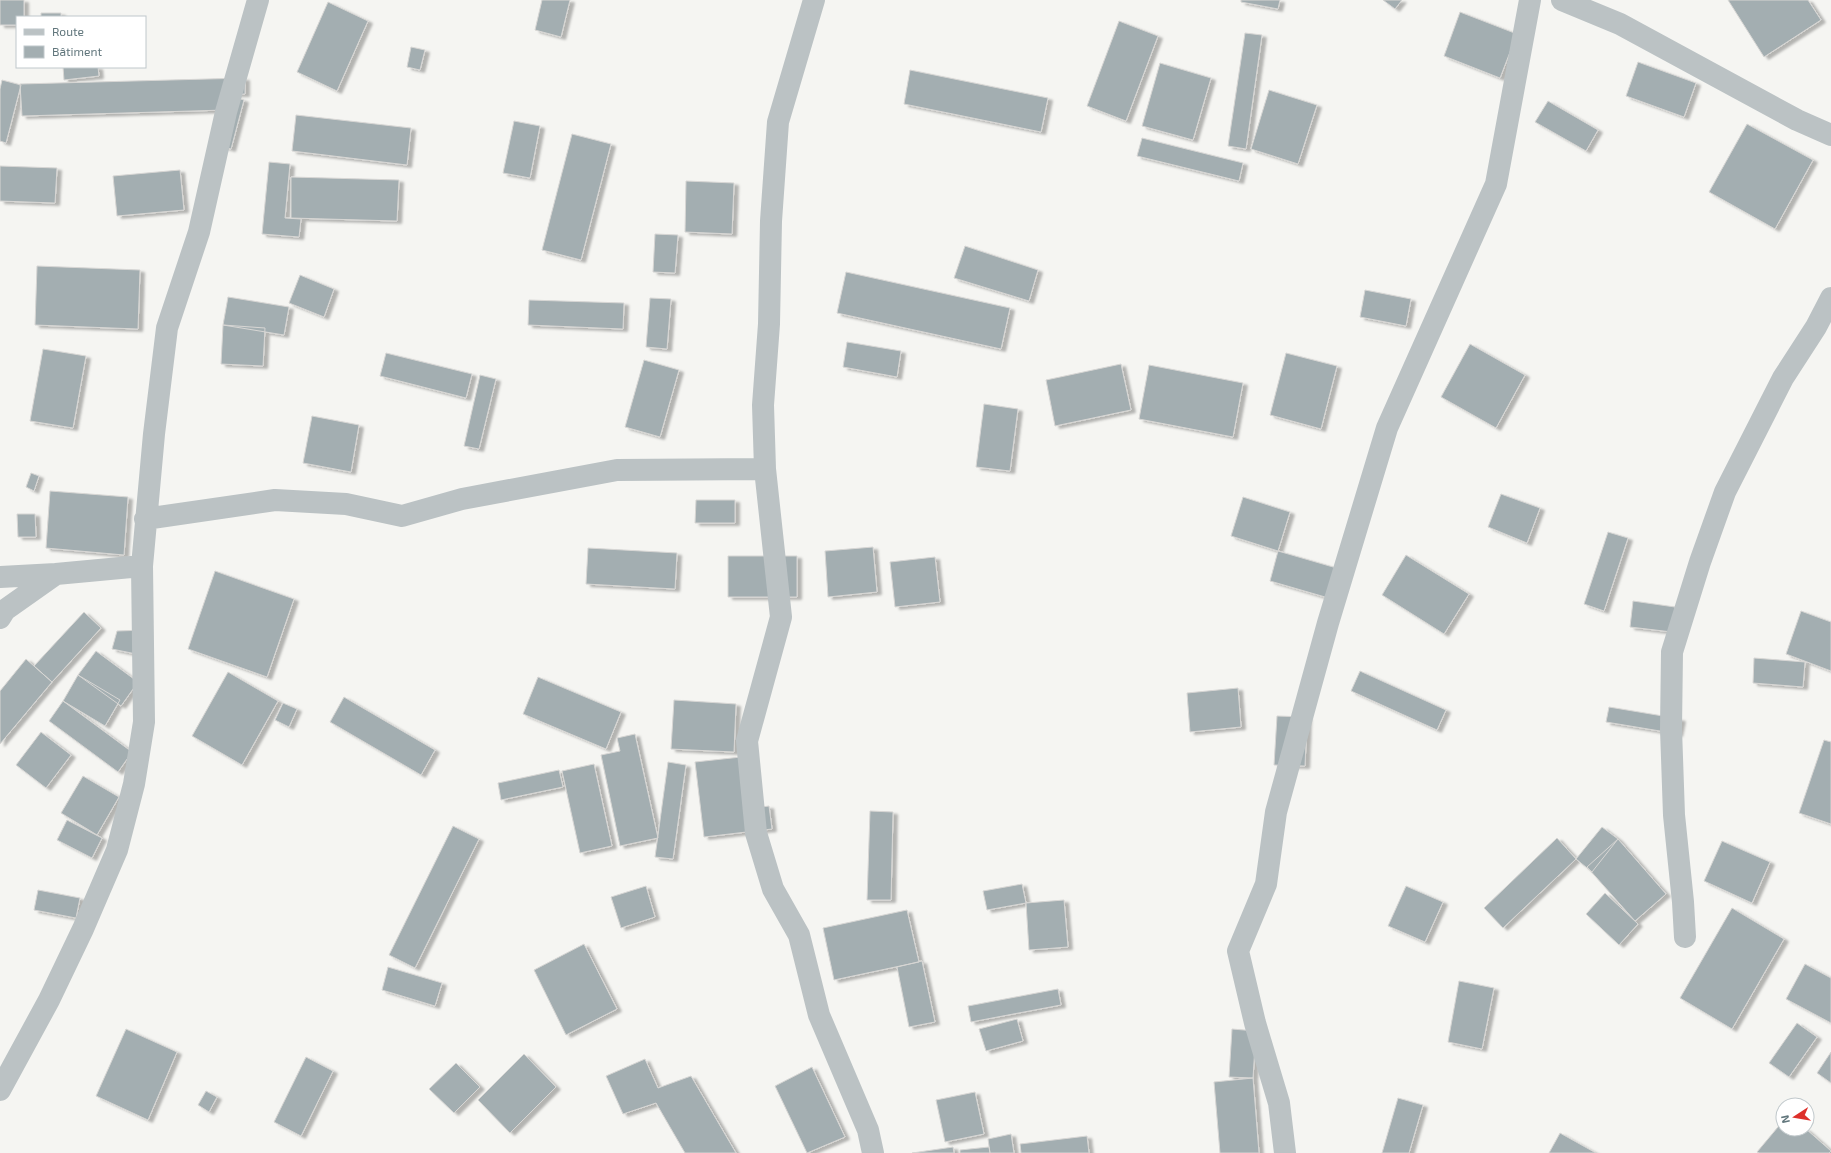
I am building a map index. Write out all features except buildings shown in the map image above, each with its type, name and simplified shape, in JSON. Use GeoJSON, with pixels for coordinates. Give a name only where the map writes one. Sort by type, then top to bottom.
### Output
{"type":"FeatureCollection","features":[{"type":"Feature","properties":{"kind":"street"},"geometry":{"type":"LineString","coordinates":[[0,1090],[49,1000],[83,929],[117,850],[134,784],[144,722],[142,566],[145,519],[167,328],[199,232],[226,112],[258,0]]}},
{"type":"Feature","properties":{"kind":"street"},"geometry":{"type":"LineString","coordinates":[[814,0],[778,122],[771,221],[769,324],[763,405],[765,469],[781,617],[747,741],[756,833],[773,889],[798,935],[819,1015],[868,1130],[873,1153]]}},
{"type":"Feature","properties":{"kind":"street"},"geometry":{"type":"LineString","coordinates":[[1285,1153],[1279,1103],[1255,1023],[1238,951],[1266,884],[1276,812],[1328,623],[1387,428],[1496,184],[1530,0]]}},
{"type":"Feature","properties":{"kind":"street"},"geometry":{"type":"LineString","coordinates":[[1562,0],[1620,24],[1797,120],[1831,135]]}},
{"type":"Feature","properties":{"kind":"street"},"geometry":{"type":"LineString","coordinates":[[1685,937],[1674,815],[1671,729],[1672,652],[1700,562],[1725,492],[1783,378],[1816,327],[1831,298]]}},
{"type":"Feature","properties":{"kind":"street"},"geometry":{"type":"LineString","coordinates":[[145,519],[275,500],[346,504],[402,516],[462,499],[617,470],[765,469]]}},
{"type":"Feature","properties":{"kind":"street"},"geometry":{"type":"LineString","coordinates":[[0,578],[142,566]]}},
{"type":"Feature","properties":{"kind":"street"},"geometry":{"type":"LineString","coordinates":[[0,618],[5,610],[56,574]]}}]}
